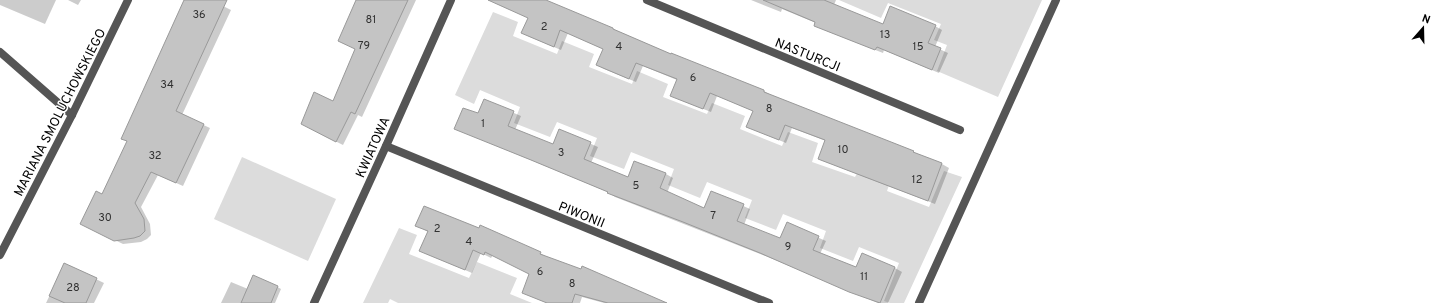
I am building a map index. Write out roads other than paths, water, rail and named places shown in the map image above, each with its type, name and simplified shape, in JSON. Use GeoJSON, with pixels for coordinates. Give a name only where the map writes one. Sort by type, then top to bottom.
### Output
{"type":"FeatureCollection","features":[{"type":"Feature","properties":{"kind":"street","name":"MARIANA SMOLUCHOWSKIEGO"},"geometry":{"type":"LineString","coordinates":[[0,255],[72,115],[128,0]]}},
{"type":"Feature","properties":{"kind":"street","name":"KWIATOWA"},"geometry":{"type":"LineString","coordinates":[[314,303],[451,0]]}},
{"type":"Feature","properties":{"kind":"street","name":"NASTURCJI"},"geometry":{"type":"LineString","coordinates":[[647,0],[960,130]]}},
{"type":"Feature","properties":{"kind":"street"},"geometry":{"type":"LineString","coordinates":[[919,303],[1056,0]]}},
{"type":"Feature","properties":{"kind":"street"},"geometry":{"type":"LineString","coordinates":[[0,52],[72,115]]}},
{"type":"Feature","properties":{"kind":"street","name":"PIWONII"},"geometry":{"type":"LineString","coordinates":[[386,146],[769,303]]}}]}
